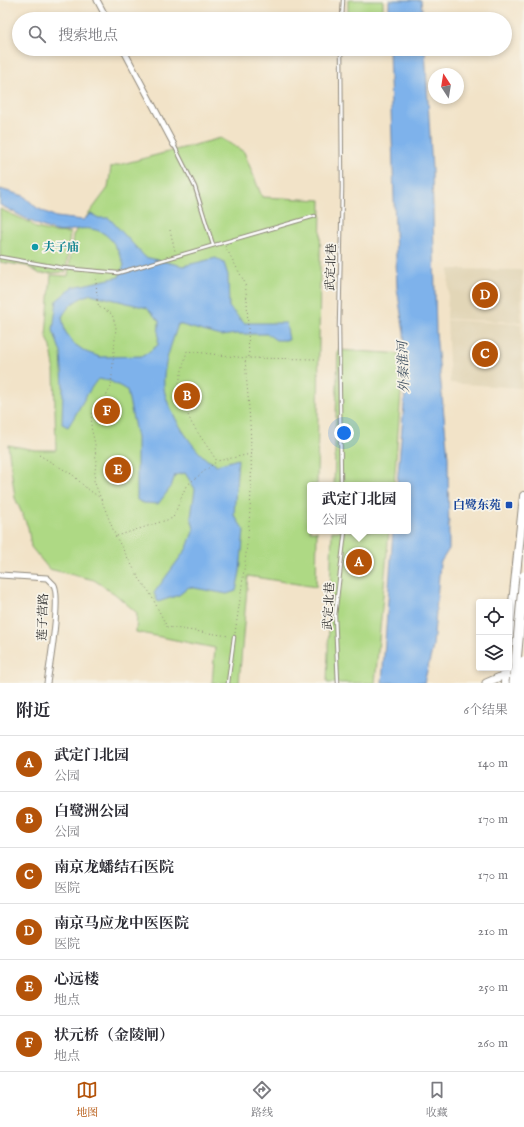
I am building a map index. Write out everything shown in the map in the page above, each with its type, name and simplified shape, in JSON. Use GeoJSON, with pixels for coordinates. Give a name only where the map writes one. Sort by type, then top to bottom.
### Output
{"type":"FeatureCollection","features":[{"type":"Feature","properties":{"kind":"highway"},"geometry":{"type":"LineString","coordinates":[[514,683],[524,576]]}},
{"type":"Feature","properties":{"kind":"highway"},"geometry":{"type":"LineString","coordinates":[[521,683],[524,661]]}},
{"type":"Feature","properties":{"kind":"main road"},"geometry":{"type":"LineString","coordinates":[[510,635],[524,496]]}},
{"type":"Feature","properties":{"kind":"main road"},"geometry":{"type":"LineString","coordinates":[[486,683],[506,676],[524,666]]}},
{"type":"Feature","properties":{"kind":"main road"},"geometry":{"type":"LineString","coordinates":[[521,683],[524,680]]}},
{"type":"Feature","properties":{"kind":"street"},"geometry":{"type":"LineString","coordinates":[[97,0],[103,12]]}},
{"type":"Feature","properties":{"kind":"street"},"geometry":{"type":"LineString","coordinates":[[127,56],[174,145]]}},
{"type":"Feature","properties":{"kind":"street","name":"莲子营路"},"geometry":{"type":"LineString","coordinates":[[0,575],[47,578],[54,585],[54,630],[47,683]]}},
{"type":"Feature","properties":{"kind":"lane"},"geometry":{"type":"LineString","coordinates":[[342,12],[343,0]]}},
{"type":"Feature","properties":{"kind":"lane","name":"武定北巷"},"geometry":{"type":"LineString","coordinates":[[341,56],[342,188],[339,327],[341,482]]}},
{"type":"Feature","properties":{"kind":"lane"},"geometry":{"type":"LineString","coordinates":[[174,145],[195,187],[213,245]]}},
{"type":"Feature","properties":{"kind":"lane"},"geometry":{"type":"LineString","coordinates":[[0,257],[63,268],[118,273],[315,216]]}},
{"type":"Feature","properties":{"kind":"lane","name":"武定北巷"},"geometry":{"type":"LineString","coordinates":[[338,683],[335,615],[345,534]]}},
{"type":"Feature","properties":{"kind":"lane"},"geometry":{"type":"LineString","coordinates":[[228,683],[234,637]]}},
{"type":"Feature","properties":{"kind":"path"},"geometry":{"type":"LineString","coordinates":[[170,230],[176,255]]}},
{"type":"Feature","properties":{"kind":"path"},"geometry":{"type":"LineString","coordinates":[[223,242],[245,283],[249,358]]}},
{"type":"Feature","properties":{"kind":"path"},"geometry":{"type":"LineString","coordinates":[[96,279],[96,300],[99,307],[112,314],[116,327],[111,387],[103,402],[92,414],[91,427],[95,444],[94,481],[116,536],[139,578],[150,593],[167,627],[234,637],[246,555],[251,454],[245,358]]}},
{"type":"Feature","properties":{"kind":"path"},"geometry":{"type":"LineString","coordinates":[[216,461],[192,424],[177,390],[187,351],[245,358],[317,359]]}},
{"type":"Feature","properties":{"kind":"path"},"geometry":{"type":"LineString","coordinates":[[116,536],[173,518],[186,486],[216,461],[251,454]]}},
{"type":"Feature","properties":{"kind":"path"},"geometry":{"type":"LineString","coordinates":[[39,455],[73,475],[86,488],[100,498]]}},
{"type":"Feature","properties":{"kind":"shaded area"},"geometry":{"type":"Polygon","coordinates":[[[449,269],[522,270],[521,322],[447,319],[449,269]]]}},
{"type":"Feature","properties":{"kind":"shaded area"},"geometry":{"type":"Polygon","coordinates":[[[447,320],[521,324],[522,388],[450,383],[447,320]]]}},
{"type":"Feature","properties":{"kind":"green space"},"geometry":{"type":"Polygon","coordinates":[[[348,0],[383,0],[383,12],[348,12],[348,0]]]}},
{"type":"Feature","properties":{"kind":"green space"},"geometry":{"type":"Polygon","coordinates":[[[221,138],[244,152],[262,197],[321,200],[317,482],[307,482],[307,534],[317,534],[316,587],[248,576],[239,683],[212,683],[215,648],[136,632],[137,613],[115,594],[94,580],[49,569],[31,547],[28,527],[15,498],[8,445],[35,450],[56,450],[54,367],[51,347],[46,335],[51,275],[68,276],[73,235],[108,188],[111,167],[221,138]]]}},
{"type":"Feature","properties":{"kind":"green space","name":"夫子庙"},"geometry":{"type":"Polygon","coordinates":[[[0,209],[29,222],[36,228],[53,232],[70,233],[66,272],[40,274],[27,266],[0,262],[0,209]]]}},
{"type":"Feature","properties":{"kind":"green space"},"geometry":{"type":"Polygon","coordinates":[[[338,350],[404,354],[394,482],[334,482],[338,350]]]}},
{"type":"Feature","properties":{"kind":"green space"},"geometry":{"type":"Polygon","coordinates":[[[332,534],[389,534],[375,683],[327,683],[332,534]]]}},
{"type":"Feature","properties":{"kind":"water"},"geometry":{"type":"Polygon","coordinates":[[[389,0],[421,0],[422,12],[389,12],[389,0]]]}},
{"type":"Feature","properties":{"kind":"water"},"geometry":{"type":"Polygon","coordinates":[[[389,56],[425,56],[432,170],[436,333],[448,457],[449,549],[440,563],[433,647],[424,683],[382,683],[393,534],[411,534],[411,482],[397,482],[407,370],[404,333],[397,288],[389,56]]]}},
{"type":"Feature","properties":{"kind":"water"},"geometry":{"type":"Polygon","coordinates":[[[0,189],[24,196],[37,208],[56,217],[83,220],[91,214],[99,218],[109,218],[145,257],[183,266],[216,258],[224,263],[228,275],[229,307],[244,323],[286,323],[289,340],[276,340],[267,334],[236,334],[221,336],[178,324],[170,347],[164,372],[164,388],[169,405],[179,425],[198,451],[205,458],[217,465],[238,459],[234,515],[244,530],[240,572],[236,591],[227,594],[189,587],[179,595],[158,602],[154,593],[187,548],[194,529],[191,517],[195,489],[185,473],[175,475],[171,487],[158,504],[143,503],[137,500],[137,438],[127,390],[110,381],[98,379],[68,427],[62,424],[63,387],[61,353],[53,330],[57,300],[73,287],[119,277],[124,265],[113,242],[108,237],[96,230],[78,229],[59,232],[49,229],[0,205],[0,189]],[[91,294],[74,302],[62,317],[65,331],[73,343],[86,352],[100,357],[143,356],[158,345],[159,321],[147,308],[91,294]]]}},
{"type":"Feature","properties":{"kind":"place","name":"夫子庙"},"geometry":{"type":"Point","coordinates":[35,247]}},
{"type":"Feature","properties":{"kind":"place","name":"南京马应龙中医医院"},"geometry":{"type":"Point","coordinates":[485,295]}},
{"type":"Feature","properties":{"kind":"place","name":"南京龙蟠结石医院"},"geometry":{"type":"Point","coordinates":[485,354]}},
{"type":"Feature","properties":{"kind":"place","name":"白鹭洲公园"},"geometry":{"type":"Point","coordinates":[187,396]}},
{"type":"Feature","properties":{"kind":"place","name":"状元桥（金陵闸）"},"geometry":{"type":"Point","coordinates":[107,411]}},
{"type":"Feature","properties":{"kind":"place","name":"心远楼"},"geometry":{"type":"Point","coordinates":[118,470]}},
{"type":"Feature","properties":{"kind":"place","name":"白鹭东苑"},"geometry":{"type":"Point","coordinates":[509,505]}},
{"type":"Feature","properties":{"kind":"place","name":"武定门北园"},"geometry":{"type":"Point","coordinates":[359,562]}},
{"type":"Feature","properties":{"kind":"water label","name":"外秦淮河"},"geometry":{"type":"Point","coordinates":[404,367]}}]}
